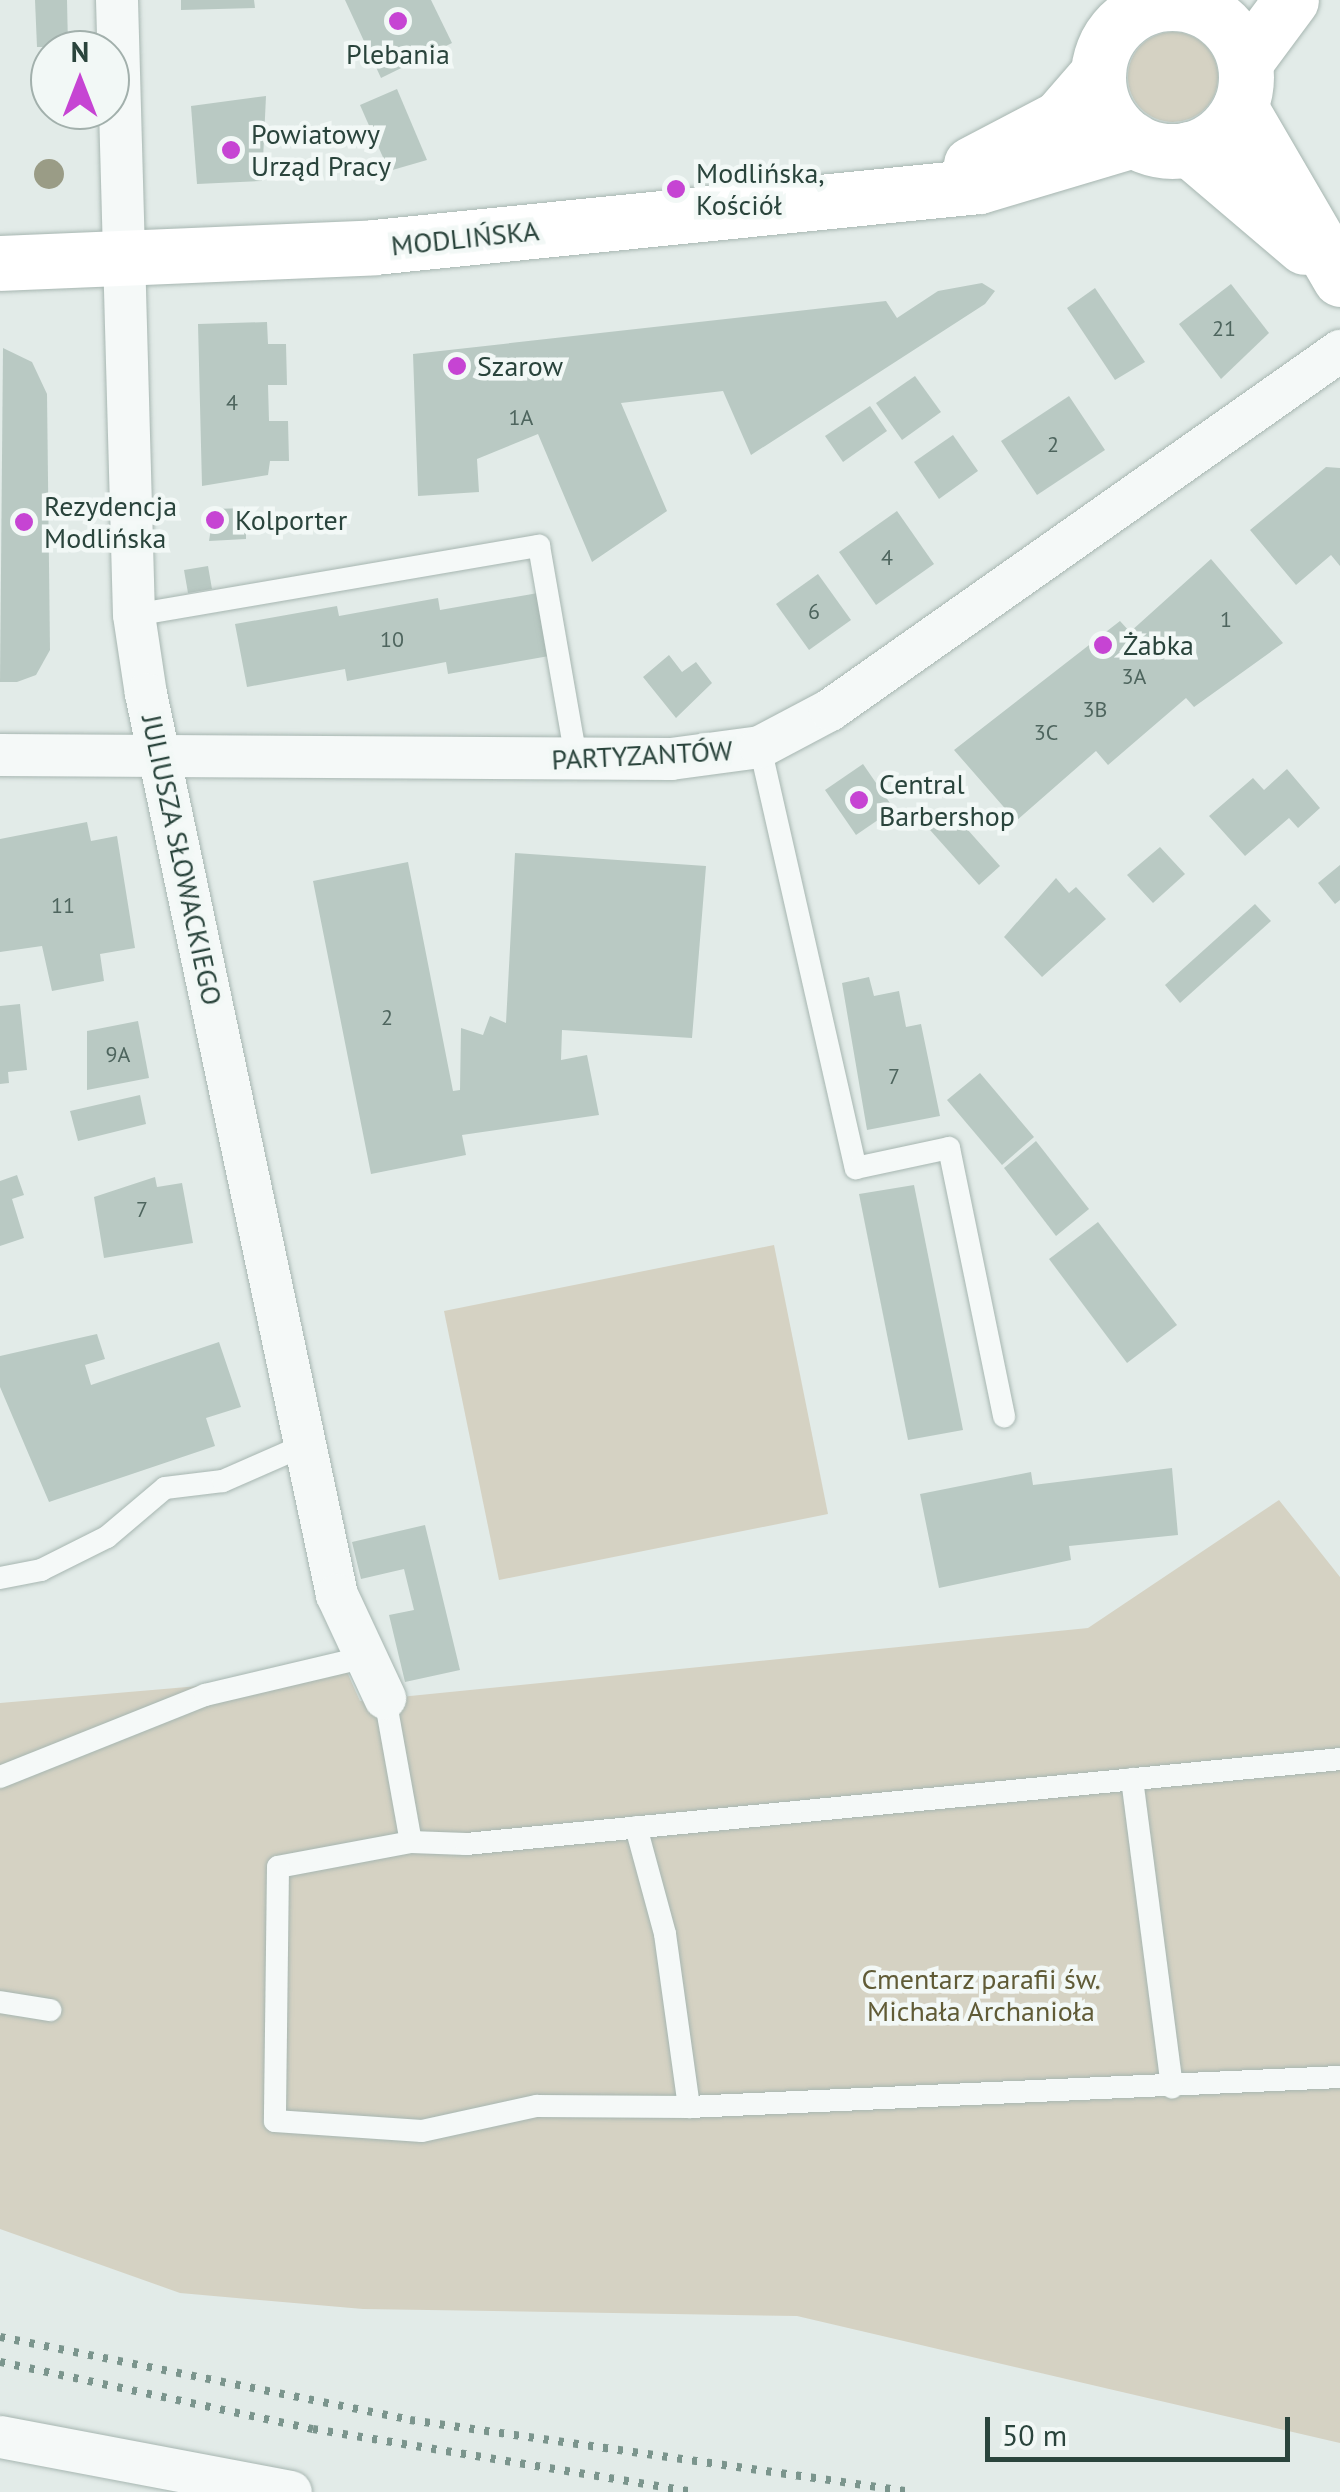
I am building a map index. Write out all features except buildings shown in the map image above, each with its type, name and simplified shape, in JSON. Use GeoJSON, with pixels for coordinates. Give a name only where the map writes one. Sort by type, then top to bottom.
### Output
{"type":"FeatureCollection","features":[{"type":"Feature","properties":{"kind":"main road"},"geometry":{"type":"LineString","coordinates":[[1080,0],[1100,63],[1107,111],[1133,140],[1189,149],[1338,277]]}},
{"type":"Feature","properties":{"kind":"main road"},"geometry":{"type":"LineString","coordinates":[[1189,149],[1224,131],[1243,85],[1290,0]]}},
{"type":"Feature","properties":{"kind":"main road"},"geometry":{"type":"LineString","coordinates":[[1100,63],[1124,20],[1183,3],[1230,30],[1243,85],[1338,277]]}},
{"type":"Feature","properties":{"kind":"main road","name":"MODLIŃSKA"},"geometry":{"type":"LineString","coordinates":[[929,186],[1042,130],[1083,98],[1100,63]]}},
{"type":"Feature","properties":{"kind":"main road","name":"MODLIŃSKA"},"geometry":{"type":"LineString","coordinates":[[0,264],[123,262],[374,247],[929,186],[979,186],[1133,140]]}},
{"type":"Feature","properties":{"kind":"street","name":"JULIUSZA SŁOWACKIEGO"},"geometry":{"type":"LineString","coordinates":[[117,0],[134,615],[337,1595],[385,1698]]}},
{"type":"Feature","properties":{"kind":"street","name":"PARTYZANTÓW"},"geometry":{"type":"LineString","coordinates":[[0,755],[671,759],[760,747],[830,710],[1340,351]]}},
{"type":"Feature","properties":{"kind":"street"},"geometry":{"type":"LineString","coordinates":[[0,2437],[291,2492]]}},
{"type":"Feature","properties":{"kind":"lane"},"geometry":{"type":"LineString","coordinates":[[134,615],[539,546],[576,759]]}},
{"type":"Feature","properties":{"kind":"lane"},"geometry":{"type":"LineString","coordinates":[[760,747],[856,1168],[950,1148],[1004,1416]]}},
{"type":"Feature","properties":{"kind":"lane"},"geometry":{"type":"LineString","coordinates":[[0,1578],[41,1570],[107,1537],[165,1488],[223,1480],[305,1445]]}},
{"type":"Feature","properties":{"kind":"lane"},"geometry":{"type":"LineString","coordinates":[[0,1777],[204,1695],[366,1657]]}},
{"type":"Feature","properties":{"kind":"lane"},"geometry":{"type":"LineString","coordinates":[[385,1698],[411,1842]]}},
{"type":"Feature","properties":{"kind":"lane"},"geometry":{"type":"LineString","coordinates":[[1340,1759],[636,1827],[411,1842],[278,1867],[274,2121],[422,2132],[538,2106],[689,2107],[1340,2077]]}},
{"type":"Feature","properties":{"kind":"lane"},"geometry":{"type":"LineString","coordinates":[[1132,1778],[1172,2087]]}},
{"type":"Feature","properties":{"kind":"lane"},"geometry":{"type":"LineString","coordinates":[[636,1827],[665,1934],[689,2107]]}},
{"type":"Feature","properties":{"kind":"lane"},"geometry":{"type":"LineString","coordinates":[[0,2002],[50,2010]]}},
{"type":"Feature","properties":{"kind":"green space"},"geometry":{"type":"Polygon","coordinates":[[[1173,32],[1190,35],[1205,45],[1215,60],[1215,94],[1205,109],[1190,119],[1173,122],[1156,119],[1141,109],[1131,94],[1128,77],[1131,60],[1141,45],[1156,35],[1173,32]]]}},
{"type":"Feature","properties":{"kind":"green space"},"geometry":{"type":"Polygon","coordinates":[[[774,1245],[828,1514],[499,1580],[444,1311],[774,1245]]]}},
{"type":"Feature","properties":{"kind":"green space","name":"Cmentarz parafii św. Michała Archanioła"},"geometry":{"type":"Polygon","coordinates":[[[1279,1500],[1340,1577],[1340,2443],[797,2316],[363,2309],[180,2293],[0,2229],[0,1703],[199,1686],[343,1663],[360,1701],[1088,1628],[1279,1500]]]}},
{"type":"Feature","properties":{"kind":"railway"},"geometry":{"type":"LineString","coordinates":[[0,2337],[410,2420],[912,2492]]}},
{"type":"Feature","properties":{"kind":"railway"},"geometry":{"type":"LineString","coordinates":[[0,2362],[313,2429],[694,2492]]}},
{"type":"Feature","properties":{"kind":"place","name":"Plebania"},"geometry":{"type":"Point","coordinates":[398,21]}},
{"type":"Feature","properties":{"kind":"place","name":"Powiatowy Urząd Pracy"},"geometry":{"type":"Point","coordinates":[231,150]}},
{"type":"Feature","properties":{"kind":"place","name":"Modlińska, Kościół"},"geometry":{"type":"Point","coordinates":[676,189]}},
{"type":"Feature","properties":{"kind":"place","name":"Szarow"},"geometry":{"type":"Point","coordinates":[457,366]}},
{"type":"Feature","properties":{"kind":"place","name":"Kolporter"},"geometry":{"type":"Point","coordinates":[215,520]}},
{"type":"Feature","properties":{"kind":"place","name":"Rezydencja Modlińska"},"geometry":{"type":"Point","coordinates":[24,522]}},
{"type":"Feature","properties":{"kind":"place","name":"Żabka"},"geometry":{"type":"Point","coordinates":[1103,645]}},
{"type":"Feature","properties":{"kind":"place","name":"Central Barbershop"},"geometry":{"type":"Point","coordinates":[859,800]}}]}
